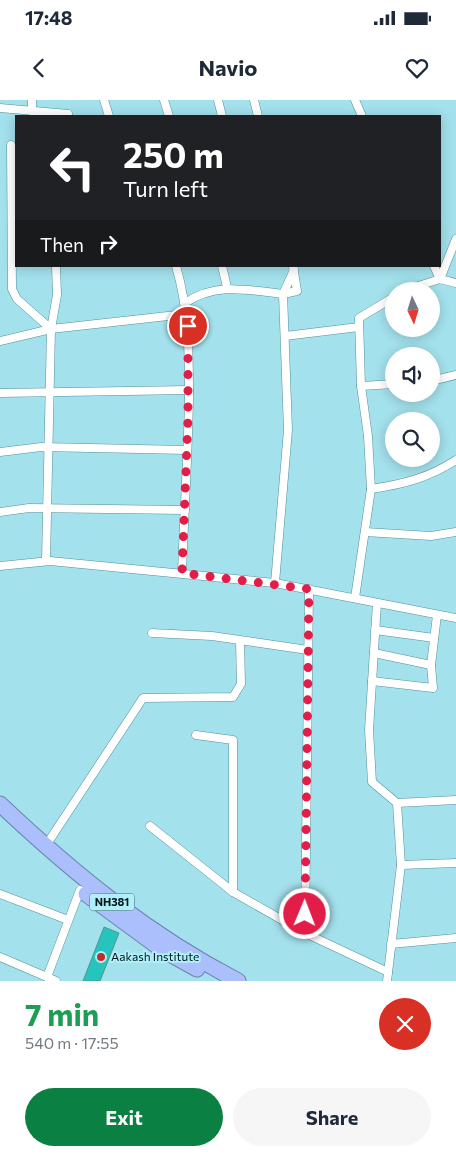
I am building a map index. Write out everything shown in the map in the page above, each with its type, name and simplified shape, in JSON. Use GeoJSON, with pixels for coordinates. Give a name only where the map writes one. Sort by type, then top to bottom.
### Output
{"type":"FeatureCollection","features":[{"type":"Feature","properties":{"kind":"highway","name":"NH381"},"geometry":{"type":"LineString","coordinates":[[0,804],[45,847],[107,898],[160,936],[238,981]]}},
{"type":"Feature","properties":{"kind":"highway","name":"NH381"},"geometry":{"type":"LineString","coordinates":[[0,817],[80,890],[160,949],[218,981]]}},
{"type":"Feature","properties":{"kind":"street"},"geometry":{"type":"LineString","coordinates":[[32,100],[32,111]]}},
{"type":"Feature","properties":{"kind":"street"},"geometry":{"type":"LineString","coordinates":[[104,100],[109,115]]}},
{"type":"Feature","properties":{"kind":"street"},"geometry":{"type":"LineString","coordinates":[[164,100],[169,115]]}},
{"type":"Feature","properties":{"kind":"street"},"geometry":{"type":"LineString","coordinates":[[218,100],[222,115]]}},
{"type":"Feature","properties":{"kind":"street"},"geometry":{"type":"LineString","coordinates":[[254,100],[258,115]]}},
{"type":"Feature","properties":{"kind":"street"},"geometry":{"type":"LineString","coordinates":[[355,100],[362,115]]}},
{"type":"Feature","properties":{"kind":"street"},"geometry":{"type":"LineString","coordinates":[[0,108],[68,114]]}},
{"type":"Feature","properties":{"kind":"street"},"geometry":{"type":"LineString","coordinates":[[11,145],[12,289],[17,299],[51,330]]}},
{"type":"Feature","properties":{"kind":"street"},"geometry":{"type":"LineString","coordinates":[[440,279],[456,239]]}},
{"type":"Feature","properties":{"kind":"street"},"geometry":{"type":"LineString","coordinates":[[46,561],[51,330],[58,295],[56,267]]}},
{"type":"Feature","properties":{"kind":"street"},"geometry":{"type":"LineString","coordinates":[[176,267],[185,303],[189,339],[189,390],[182,573]]}},
{"type":"Feature","properties":{"kind":"street"},"geometry":{"type":"LineString","coordinates":[[222,267],[227,288]]}},
{"type":"Feature","properties":{"kind":"street"},"geometry":{"type":"LineString","coordinates":[[434,267],[440,279]]}},
{"type":"Feature","properties":{"kind":"street"},"geometry":{"type":"LineString","coordinates":[[185,303],[199,293],[227,288],[283,294],[297,290],[293,268]]}},
{"type":"Feature","properties":{"kind":"street"},"geometry":{"type":"LineString","coordinates":[[431,282],[440,279],[456,283]]}},
{"type":"Feature","properties":{"kind":"street"},"geometry":{"type":"LineString","coordinates":[[275,583],[288,430],[283,294]]}},
{"type":"Feature","properties":{"kind":"street"},"geometry":{"type":"LineString","coordinates":[[355,598],[371,488],[368,436],[361,386],[359,318],[385,302]]}},
{"type":"Feature","properties":{"kind":"street"},"geometry":{"type":"LineString","coordinates":[[0,341],[51,330],[186,314]]}},
{"type":"Feature","properties":{"kind":"street"},"geometry":{"type":"LineString","coordinates":[[285,336],[359,327]]}},
{"type":"Feature","properties":{"kind":"street"},"geometry":{"type":"LineString","coordinates":[[440,379],[456,375]]}},
{"type":"Feature","properties":{"kind":"street"},"geometry":{"type":"LineString","coordinates":[[361,386],[385,385]]}},
{"type":"Feature","properties":{"kind":"street"},"geometry":{"type":"LineString","coordinates":[[0,393],[189,390]]}},
{"type":"Feature","properties":{"kind":"street"},"geometry":{"type":"LineString","coordinates":[[0,452],[48,447],[187,450]]}},
{"type":"Feature","properties":{"kind":"street"},"geometry":{"type":"LineString","coordinates":[[371,488],[400,485],[436,473],[456,460]]}},
{"type":"Feature","properties":{"kind":"street"},"geometry":{"type":"LineString","coordinates":[[0,512],[47,508],[185,510]]}},
{"type":"Feature","properties":{"kind":"street"},"geometry":{"type":"LineString","coordinates":[[365,532],[431,536],[456,532]]}},
{"type":"Feature","properties":{"kind":"street"},"geometry":{"type":"LineString","coordinates":[[0,566],[46,561],[275,583],[456,618]]}},
{"type":"Feature","properties":{"kind":"street"},"geometry":{"type":"LineString","coordinates":[[305,933],[309,589]]}},
{"type":"Feature","properties":{"kind":"street"},"geometry":{"type":"LineString","coordinates":[[377,603],[369,730],[372,782],[397,803],[456,800]]}},
{"type":"Feature","properties":{"kind":"street"},"geometry":{"type":"LineString","coordinates":[[372,681],[433,688],[431,665],[437,615]]}},
{"type":"Feature","properties":{"kind":"street"},"geometry":{"type":"LineString","coordinates":[[375,630],[434,638]]}},
{"type":"Feature","properties":{"kind":"street"},"geometry":{"type":"LineString","coordinates":[[152,632],[212,636],[308,650]]}},
{"type":"Feature","properties":{"kind":"street"},"geometry":{"type":"LineString","coordinates":[[45,847],[143,698],[233,698],[241,684],[240,641]]}},
{"type":"Feature","properties":{"kind":"street"},"geometry":{"type":"LineString","coordinates":[[374,653],[431,665]]}},
{"type":"Feature","properties":{"kind":"street"},"geometry":{"type":"LineString","coordinates":[[196,735],[233,740],[233,892]]}},
{"type":"Feature","properties":{"kind":"street"},"geometry":{"type":"LineString","coordinates":[[387,981],[401,865],[397,803]]}},
{"type":"Feature","properties":{"kind":"street"},"geometry":{"type":"LineString","coordinates":[[150,826],[233,892],[305,933],[388,972]]}},
{"type":"Feature","properties":{"kind":"street"},"geometry":{"type":"LineString","coordinates":[[401,865],[456,863]]}},
{"type":"Feature","properties":{"kind":"street"},"geometry":{"type":"LineString","coordinates":[[47,977],[80,890]]}},
{"type":"Feature","properties":{"kind":"street"},"geometry":{"type":"LineString","coordinates":[[0,894],[68,920]]}},
{"type":"Feature","properties":{"kind":"street"},"geometry":{"type":"LineString","coordinates":[[391,944],[456,938]]}},
{"type":"Feature","properties":{"kind":"street"},"geometry":{"type":"LineString","coordinates":[[0,957],[56,981]]}},
{"type":"Feature","properties":{"kind":"building","name":"Aakash Institute"},"geometry":{"type":"Polygon","coordinates":[[[104,927],[119,933],[100,981],[83,981],[104,927]]]}},
{"type":"Feature","properties":{"kind":"place","name":"Aakash Institute"},"geometry":{"type":"Point","coordinates":[101,957]}},
{"type":"Feature","properties":{"kind":"route"},"geometry":{"type":"LineString","coordinates":[[188,326],[188,418],[182,573],[292,585],[309,589],[305,914]]}}]}
